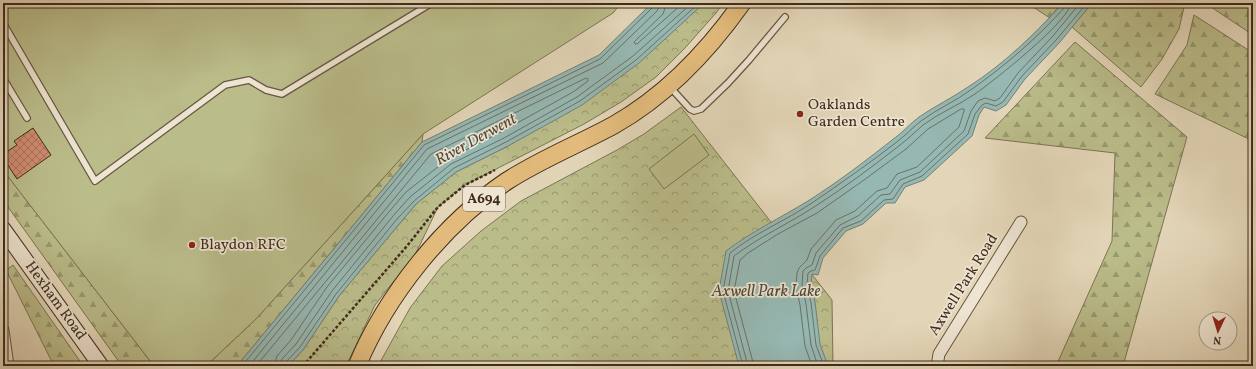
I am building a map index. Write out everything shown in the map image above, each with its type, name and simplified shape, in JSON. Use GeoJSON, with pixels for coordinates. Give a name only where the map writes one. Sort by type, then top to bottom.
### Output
{"type":"FeatureCollection","features":[{"type":"Feature","properties":{"kind":"main road","name":"A694"},"geometry":{"type":"LineString","coordinates":[[357,366],[364,348],[396,294],[423,259],[464,216],[508,181],[524,171],[615,124],[637,110],[669,86],[700,55],[742,3]]}},
{"type":"Feature","properties":{"kind":"main road","name":"Hexham Road"},"geometry":{"type":"LineString","coordinates":[[5,235],[102,366]]}},
{"type":"Feature","properties":{"kind":"street","name":"Axwell Park Road"},"geometry":{"type":"LineString","coordinates":[[937,366],[939,354],[1021,222]]}},
{"type":"Feature","properties":{"kind":"street"},"geometry":{"type":"LineString","coordinates":[[3,330],[8,366]]}},
{"type":"Feature","properties":{"kind":"lane"},"geometry":{"type":"LineString","coordinates":[[3,23],[95,181],[225,85],[249,80],[266,90],[282,94],[430,3]]}},
{"type":"Feature","properties":{"kind":"lane"},"geometry":{"type":"LineString","coordinates":[[669,86],[690,109],[694,111],[702,109],[734,77],[785,17]]}},
{"type":"Feature","properties":{"kind":"lane"},"geometry":{"type":"LineString","coordinates":[[3,78],[27,118]]}},
{"type":"Feature","properties":{"kind":"path"},"geometry":{"type":"LineString","coordinates":[[303,366],[407,246],[438,207],[465,185],[500,167]]}},
{"type":"Feature","properties":{"kind":"green space","name":"Blaydon RFC"},"geometry":{"type":"Polygon","coordinates":[[[3,3],[621,3],[613,13],[423,134],[256,319],[206,366],[154,366],[3,170],[3,3]]]}},
{"type":"Feature","properties":{"kind":"green space"},"geometry":{"type":"Polygon","coordinates":[[[704,3],[723,3],[685,48],[656,77],[621,102],[584,124],[465,185],[438,207],[416,253],[375,305],[346,366],[288,366],[303,350],[339,296],[416,204],[456,172],[508,146],[704,3]]]}},
{"type":"Feature","properties":{"kind":"green space"},"geometry":{"type":"Polygon","coordinates":[[[1027,3],[1061,3],[1050,18],[1027,3]]]}},
{"type":"Feature","properties":{"kind":"green space"},"geometry":{"type":"Polygon","coordinates":[[[1092,3],[1185,3],[1179,29],[1162,59],[1141,87],[1072,27],[1092,3]]]}},
{"type":"Feature","properties":{"kind":"green space"},"geometry":{"type":"Polygon","coordinates":[[[1205,3],[1253,3],[1253,35],[1205,3]]]}},
{"type":"Feature","properties":{"kind":"green space"},"geometry":{"type":"Polygon","coordinates":[[[1194,15],[1253,53],[1253,141],[1155,94],[1187,45],[1194,15]]]}},
{"type":"Feature","properties":{"kind":"green space"},"geometry":{"type":"Polygon","coordinates":[[[1075,42],[1187,137],[1123,366],[1056,366],[1112,241],[1115,153],[985,138],[1075,42]]]}},
{"type":"Feature","properties":{"kind":"green space"},"geometry":{"type":"Polygon","coordinates":[[[681,107],[832,300],[833,366],[378,366],[410,308],[442,266],[481,231],[521,201],[617,150],[644,134],[681,107]]]}},
{"type":"Feature","properties":{"kind":"green space"},"geometry":{"type":"Polygon","coordinates":[[[423,134],[422,142],[237,366],[206,366],[256,319],[423,134]]]}},
{"type":"Feature","properties":{"kind":"green space"},"geometry":{"type":"Polygon","coordinates":[[[694,134],[709,155],[664,189],[649,169],[694,134]]]}},
{"type":"Feature","properties":{"kind":"green space"},"geometry":{"type":"Polygon","coordinates":[[[3,170],[154,366],[122,366],[3,200],[3,170]]]}},
{"type":"Feature","properties":{"kind":"green space"},"geometry":{"type":"Polygon","coordinates":[[[13,265],[84,366],[54,366],[6,270],[13,265]]]}},
{"type":"Feature","properties":{"kind":"water","name":"River Derwent"},"geometry":{"type":"Polygon","coordinates":[[[652,3],[704,3],[639,63],[582,105],[508,146],[456,172],[416,204],[339,296],[303,350],[288,366],[237,366],[422,142],[599,55],[652,3]]]}},
{"type":"Feature","properties":{"kind":"water","name":"Axwell Park Lake"},"geometry":{"type":"Polygon","coordinates":[[[1063,3],[1092,3],[1060,42],[1025,79],[1006,105],[996,111],[984,107],[979,115],[972,136],[924,180],[905,187],[895,203],[886,203],[863,224],[846,231],[823,258],[818,275],[812,274],[811,285],[815,302],[820,344],[828,366],[739,366],[719,291],[726,251],[756,231],[819,194],[875,154],[919,117],[962,91],[994,69],[1041,26],[1063,3]]]}},
{"type":"Feature","properties":{"kind":"building"},"geometry":{"type":"Polygon","coordinates":[[[33,128],[51,155],[17,179],[3,158],[3,154],[17,145],[14,141],[33,128]]]}},
{"type":"Feature","properties":{"kind":"place","name":"Oaklands Garden Centre"},"geometry":{"type":"Point","coordinates":[800,114]}},
{"type":"Feature","properties":{"kind":"place","name":"Blaydon RFC"},"geometry":{"type":"Point","coordinates":[192,245]}}]}
